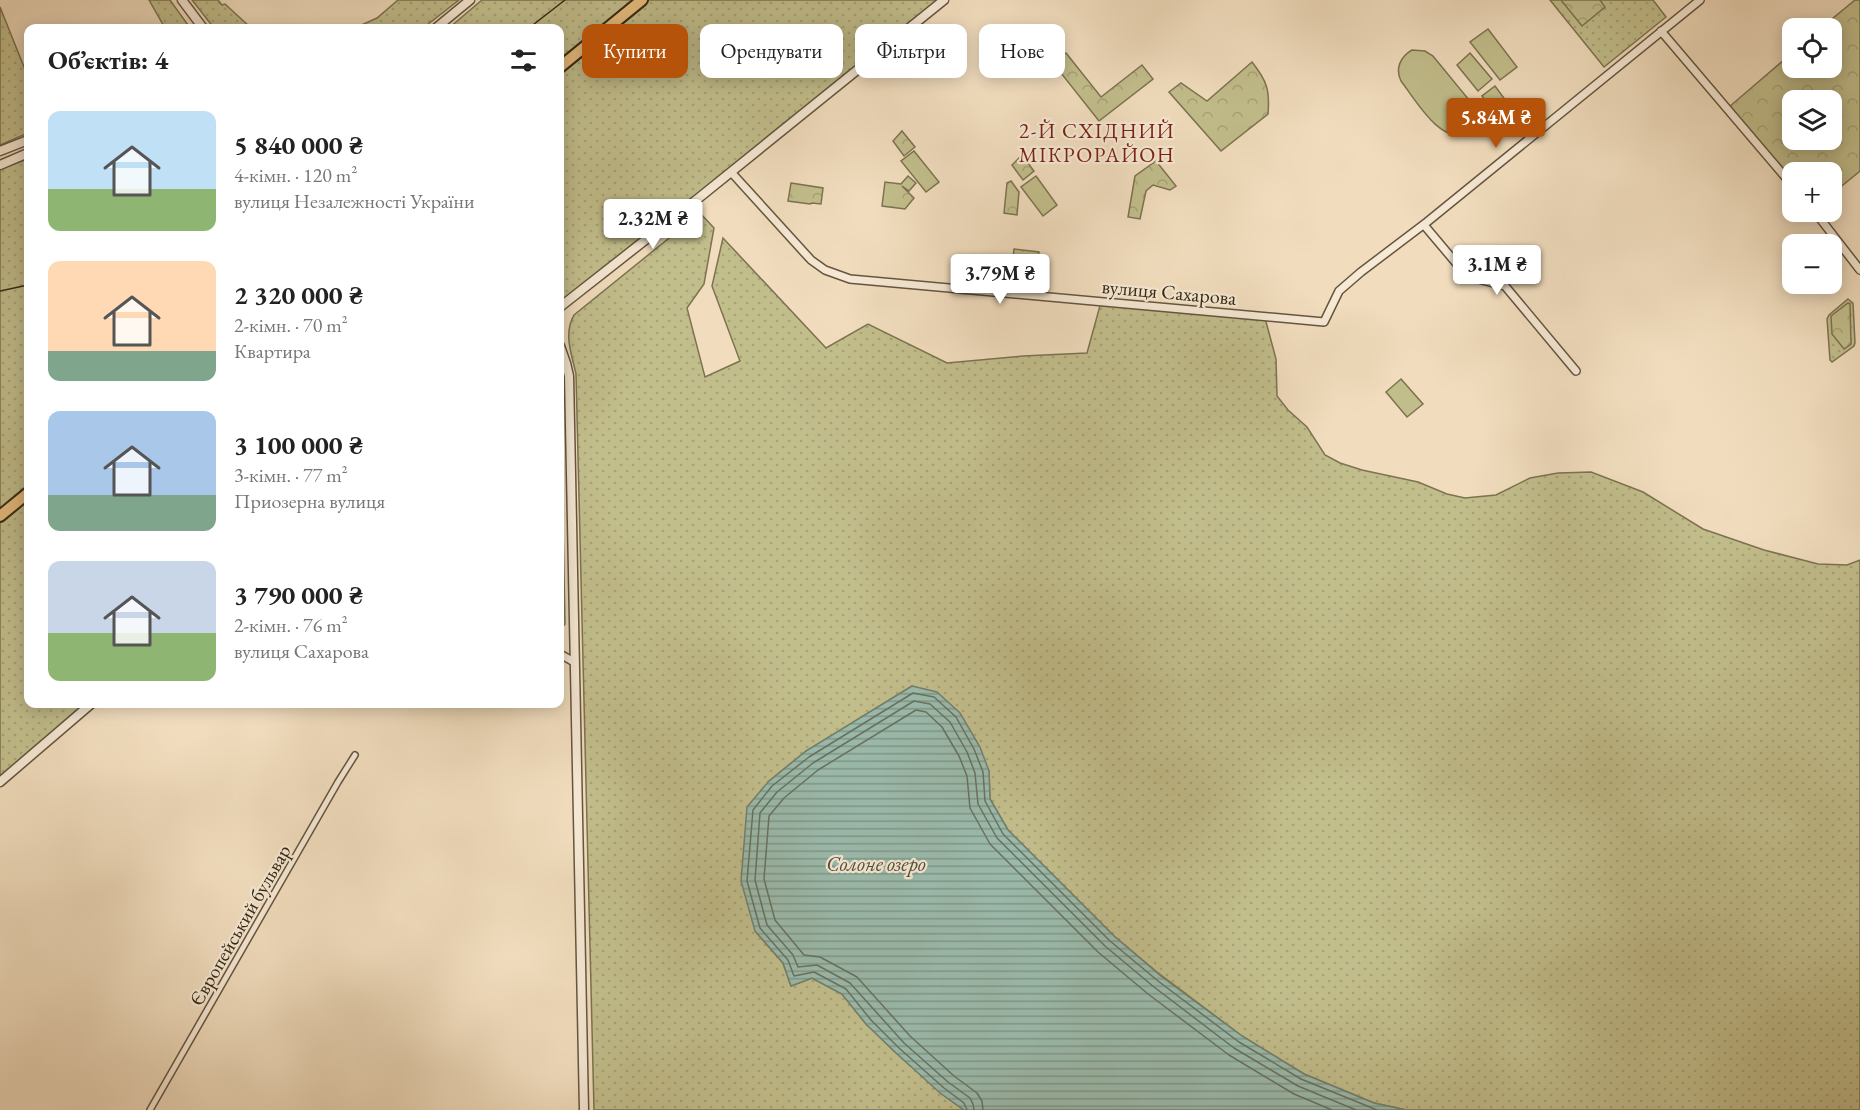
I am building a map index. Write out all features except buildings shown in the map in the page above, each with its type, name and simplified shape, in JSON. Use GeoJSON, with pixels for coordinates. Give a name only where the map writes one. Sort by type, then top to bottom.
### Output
{"type":"FeatureCollection","features":[{"type":"Feature","properties":{"kind":"main road"},"geometry":{"type":"LineString","coordinates":[[564,64],[642,0]]}},
{"type":"Feature","properties":{"kind":"main road"},"geometry":{"type":"LineString","coordinates":[[0,516],[24,497]]}},
{"type":"Feature","properties":{"kind":"street"},"geometry":{"type":"LineString","coordinates":[[182,0],[201,24]]}},
{"type":"Feature","properties":{"kind":"street"},"geometry":{"type":"LineString","coordinates":[[441,24],[470,0]]}},
{"type":"Feature","properties":{"kind":"street"},"geometry":{"type":"LineString","coordinates":[[564,304],[944,0]]}},
{"type":"Feature","properties":{"kind":"street"},"geometry":{"type":"LineString","coordinates":[[1576,371],[1505,286],[1467,276],[1424,225],[1700,0]]}},
{"type":"Feature","properties":{"kind":"street"},"geometry":{"type":"LineString","coordinates":[[1660,32],[1782,173]]}},
{"type":"Feature","properties":{"kind":"street"},"geometry":{"type":"LineString","coordinates":[[0,151],[24,142]]}},
{"type":"Feature","properties":{"kind":"street"},"geometry":{"type":"LineString","coordinates":[[0,165],[24,155]]}},
{"type":"Feature","properties":{"kind":"street","name":"вулиця Сахарова"},"geometry":{"type":"LineString","coordinates":[[730,172],[811,260],[825,270],[850,279],[1324,322],[1339,291],[1424,225]]}},
{"type":"Feature","properties":{"kind":"street"},"geometry":{"type":"LineString","coordinates":[[1823,222],[1860,270]]}},
{"type":"Feature","properties":{"kind":"street"},"geometry":{"type":"LineString","coordinates":[[564,359],[569,376],[584,1110]]}},
{"type":"Feature","properties":{"kind":"street"},"geometry":{"type":"LineString","coordinates":[[564,656],[574,662]]}},
{"type":"Feature","properties":{"kind":"street"},"geometry":{"type":"LineString","coordinates":[[0,782],[86,708]]}},
{"type":"Feature","properties":{"kind":"street","name":"Європейський бульвар"},"geometry":{"type":"LineString","coordinates":[[150,1110],[355,755]]}},
{"type":"Feature","properties":{"kind":"green space"},"geometry":{"type":"Polygon","coordinates":[[[149,0],[170,0],[187,24],[163,24],[149,0]]]}},
{"type":"Feature","properties":{"kind":"green space"},"geometry":{"type":"Polygon","coordinates":[[[192,0],[218,0],[247,24],[211,24],[192,0]]]}},
{"type":"Feature","properties":{"kind":"green space"},"geometry":{"type":"Polygon","coordinates":[[[398,0],[459,0],[428,24],[364,24],[377,18],[398,0]]]}},
{"type":"Feature","properties":{"kind":"green space"},"geometry":{"type":"Polygon","coordinates":[[[482,0],[944,0],[914,24],[855,24],[855,71],[564,304],[564,24],[454,24],[482,0]]]}},
{"type":"Feature","properties":{"kind":"green space"},"geometry":{"type":"Polygon","coordinates":[[[1550,0],[1653,0],[1666,17],[1604,67],[1550,0]]]}},
{"type":"Feature","properties":{"kind":"green space"},"geometry":{"type":"Polygon","coordinates":[[[1561,0],[1600,0],[1605,7],[1582,26],[1561,0]]]}},
{"type":"Feature","properties":{"kind":"green space"},"geometry":{"type":"Polygon","coordinates":[[[1855,0],[1860,0],[1860,171],[1842,186],[1842,162],[1782,162],[1782,173],[1729,107],[1782,62],[1782,78],[1842,78],[1842,18],[1833,18],[1855,0]]]}},
{"type":"Feature","properties":{"kind":"green space"},"geometry":{"type":"Polygon","coordinates":[[[0,7],[24,67],[24,135],[0,145],[0,7]]]}},
{"type":"Feature","properties":{"kind":"green space"},"geometry":{"type":"Polygon","coordinates":[[[1488,29],[1517,67],[1500,80],[1470,42],[1488,29]]]}},
{"type":"Feature","properties":{"kind":"green space"},"geometry":{"type":"Polygon","coordinates":[[[1412,50],[1425,51],[1433,56],[1474,106],[1476,119],[1469,132],[1459,135],[1439,128],[1401,81],[1398,72],[1400,64],[1404,56],[1412,50]]]}},
{"type":"Feature","properties":{"kind":"green space"},"geometry":{"type":"Polygon","coordinates":[[[1470,53],[1492,79],[1478,91],[1457,65],[1470,53]]]}},
{"type":"Feature","properties":{"kind":"green space"},"geometry":{"type":"Polygon","coordinates":[[[1065,54],[1101,97],[1142,65],[1153,79],[1099,121],[1065,78],[1065,54]]]}},
{"type":"Feature","properties":{"kind":"green space"},"geometry":{"type":"Polygon","coordinates":[[[1252,62],[1266,86],[1268,114],[1221,151],[1169,92],[1181,83],[1207,101],[1252,62]]]}},
{"type":"Feature","properties":{"kind":"green space"},"geometry":{"type":"Polygon","coordinates":[[[1495,86],[1509,105],[1496,114],[1482,96],[1495,86]]]}},
{"type":"Feature","properties":{"kind":"green space"},"geometry":{"type":"Polygon","coordinates":[[[902,131],[915,147],[904,156],[893,141],[902,131]]]}},
{"type":"Feature","properties":{"kind":"green space"},"geometry":{"type":"Polygon","coordinates":[[[914,151],[939,182],[926,192],[901,161],[914,151]]]}},
{"type":"Feature","properties":{"kind":"green space"},"geometry":{"type":"Polygon","coordinates":[[[1022,155],[1034,171],[1023,180],[1012,165],[1022,155]]]}},
{"type":"Feature","properties":{"kind":"green space"},"geometry":{"type":"Polygon","coordinates":[[[24,160],[24,708],[86,708],[0,782],[0,169],[24,160]]]}},
{"type":"Feature","properties":{"kind":"green space"},"geometry":{"type":"Polygon","coordinates":[[[1156,161],[1176,186],[1170,190],[1153,185],[1146,191],[1140,219],[1128,217],[1135,176],[1156,161]]]}},
{"type":"Feature","properties":{"kind":"green space"},"geometry":{"type":"Polygon","coordinates":[[[908,176],[916,183],[909,191],[902,186],[914,198],[905,209],[882,206],[885,182],[901,184],[908,176]]]}},
{"type":"Feature","properties":{"kind":"green space"},"geometry":{"type":"Polygon","coordinates":[[[1036,176],[1057,205],[1043,216],[1021,187],[1036,176]]]}},
{"type":"Feature","properties":{"kind":"green space"},"geometry":{"type":"Polygon","coordinates":[[[1011,181],[1019,192],[1017,215],[1004,213],[1007,183],[1011,181]]]}},
{"type":"Feature","properties":{"kind":"green space"},"geometry":{"type":"Polygon","coordinates":[[[791,183],[823,188],[821,204],[788,201],[791,183]]]}},
{"type":"Feature","properties":{"kind":"green space"},"geometry":{"type":"Polygon","coordinates":[[[700,213],[714,228],[704,284],[687,308],[705,377],[740,361],[712,286],[723,238],[826,348],[868,324],[947,363],[1087,353],[1101,302],[1265,318],[1276,359],[1277,396],[1288,410],[1307,427],[1325,455],[1340,463],[1418,482],[1447,494],[1465,498],[1496,495],[1530,478],[1558,473],[1591,472],[1643,492],[1703,529],[1764,550],[1818,564],[1847,565],[1860,560],[1860,1110],[1406,1110],[1374,1103],[1304,1074],[1242,1036],[1157,972],[1114,936],[1008,830],[990,799],[989,771],[912,686],[806,751],[768,782],[755,931],[783,963],[791,986],[812,978],[842,994],[866,1024],[895,1052],[964,1110],[594,1110],[576,374],[569,344],[569,330],[574,315],[700,213]]]}},
{"type":"Feature","properties":{"kind":"green space"},"geometry":{"type":"Polygon","coordinates":[[[1014,249],[1039,252],[1037,269],[1012,267],[1014,249]]]}},
{"type":"Feature","properties":{"kind":"green space"},"geometry":{"type":"Polygon","coordinates":[[[1848,299],[1853,303],[1855,343],[1832,362],[1827,319],[1848,299]]]}},
{"type":"Feature","properties":{"kind":"green space"},"geometry":{"type":"Polygon","coordinates":[[[1848,303],[1850,304],[1851,344],[1844,349],[1832,334],[1831,316],[1848,303]]]}},
{"type":"Feature","properties":{"kind":"green space"},"geometry":{"type":"Polygon","coordinates":[[[1401,379],[1423,404],[1407,417],[1386,392],[1401,379]]]}},
{"type":"Feature","properties":{"kind":"green space"},"geometry":{"type":"Polygon","coordinates":[[[564,574],[565,624],[564,625],[564,574]]]}},
{"type":"Feature","properties":{"kind":"water","name":"Солоне озеро"},"geometry":{"type":"Polygon","coordinates":[[[912,686],[937,692],[960,713],[980,747],[989,771],[990,799],[1008,830],[1114,936],[1162,977],[1242,1036],[1304,1074],[1374,1103],[1406,1110],[964,1110],[940,1093],[895,1052],[866,1024],[842,994],[812,978],[791,986],[783,963],[755,931],[741,881],[747,807],[768,782],[806,751],[912,686]]]}},
{"type":"Feature","properties":{"kind":"tram line"},"geometry":{"type":"LineString","coordinates":[[534,24],[565,0]]}},
{"type":"Feature","properties":{"kind":"tram line"},"geometry":{"type":"LineString","coordinates":[[0,291],[24,286]]}},
{"type":"Feature","properties":{"kind":"district","name":"2-Й СХІДНИЙ МІКРОРАЙОН"},"geometry":{"type":"Point","coordinates":[1097,143]}}]}
